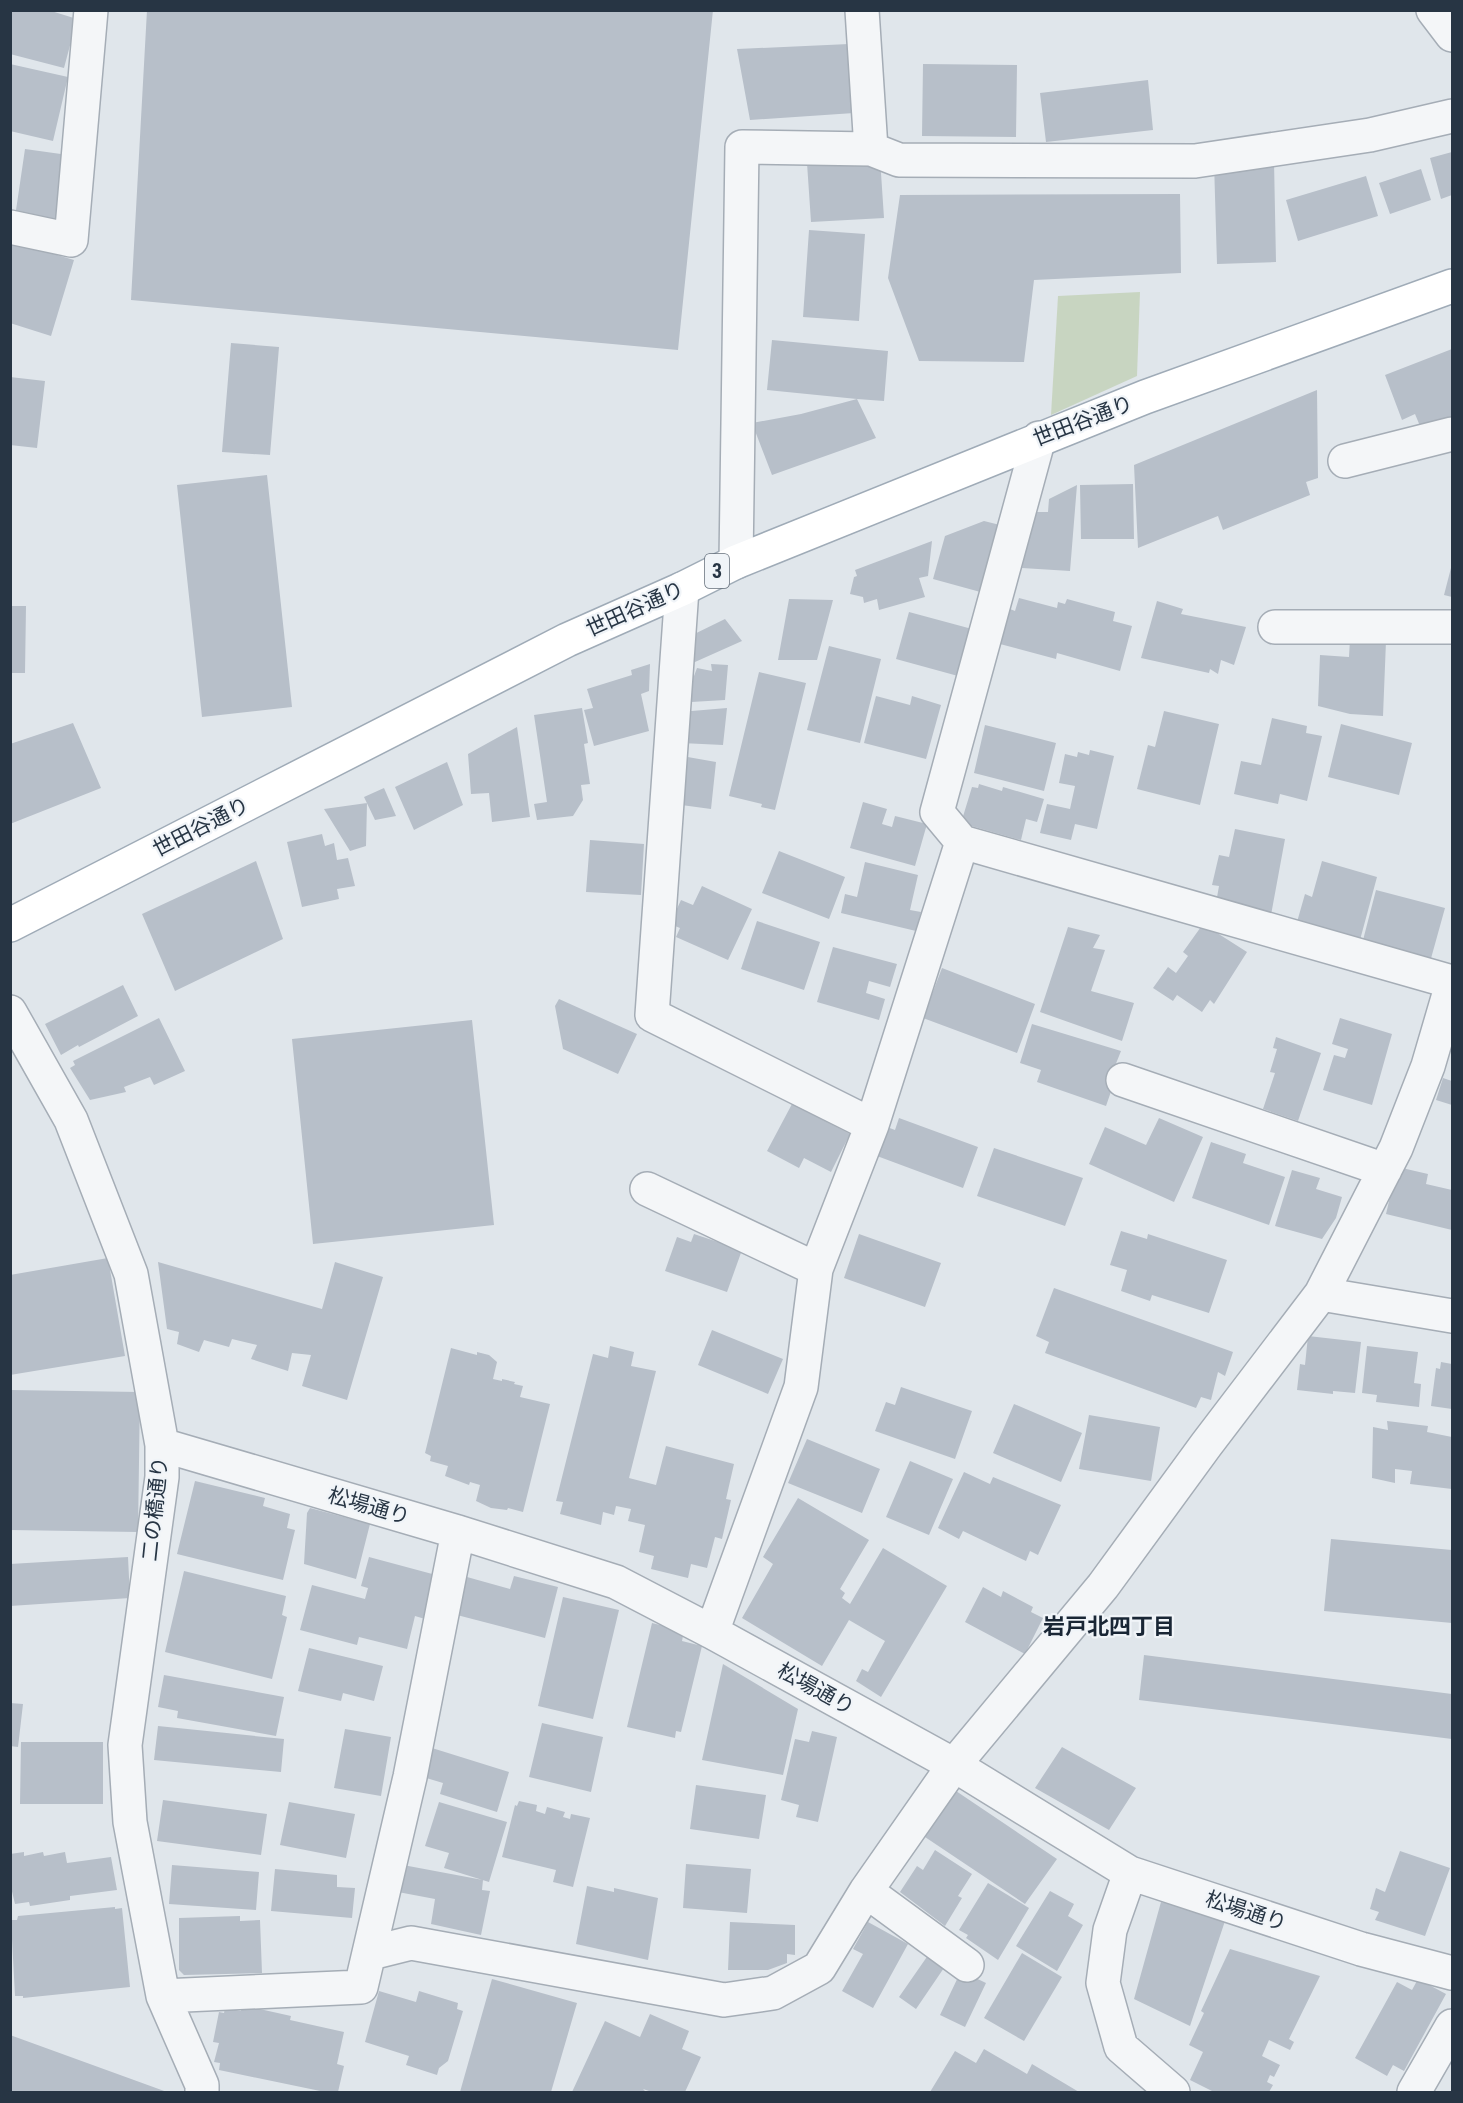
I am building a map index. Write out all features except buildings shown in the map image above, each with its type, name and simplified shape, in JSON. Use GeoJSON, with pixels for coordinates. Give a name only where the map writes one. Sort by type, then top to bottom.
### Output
{"type":"FeatureCollection","features":[{"type":"Feature","properties":{"kind":"main road","name":"世田谷通り"},"geometry":{"type":"LineString","coordinates":[[10,925],[567,640],[736,562],[1145,397],[1452,286]]}},
{"type":"Feature","properties":{"kind":"street"},"geometry":{"type":"LineString","coordinates":[[10,227],[71,240],[91,10]]}},
{"type":"Feature","properties":{"kind":"street"},"geometry":{"type":"LineString","coordinates":[[862,10],[871,149]]}},
{"type":"Feature","properties":{"kind":"street"},"geometry":{"type":"LineString","coordinates":[[1433,10],[1452,35]]}},
{"type":"Feature","properties":{"kind":"street"},"geometry":{"type":"LineString","coordinates":[[736,562],[742,147],[871,149],[899,160],[1195,161],[1370,135],[1452,116]]}},
{"type":"Feature","properties":{"kind":"street"},"geometry":{"type":"LineString","coordinates":[[1345,461],[1452,434]]}},
{"type":"Feature","properties":{"kind":"street"},"geometry":{"type":"LineString","coordinates":[[371,1953],[411,1943],[724,2000],[772,1993],[819,1968],[866,1890],[954,1765],[1103,1586],[1206,1445],[1321,1294],[1396,1148],[1428,1066],[1452,983],[962,842],[937,812],[1039,438]]}},
{"type":"Feature","properties":{"kind":"street"},"geometry":{"type":"LineString","coordinates":[[681,589],[652,1016],[872,1125]]}},
{"type":"Feature","properties":{"kind":"street"},"geometry":{"type":"LineString","coordinates":[[1275,627],[1452,627]]}},
{"type":"Feature","properties":{"kind":"street"},"geometry":{"type":"LineString","coordinates":[[712,1632],[801,1387],[816,1269],[872,1125],[962,842]]}},
{"type":"Feature","properties":{"kind":"street","name":"二の橋通り"},"geometry":{"type":"LineString","coordinates":[[10,1012],[71,1120],[131,1274],[162,1445],[162,1477],[125,1745],[130,1822],[163,1996],[202,2085],[202,2092]]}},
{"type":"Feature","properties":{"kind":"street"},"geometry":{"type":"LineString","coordinates":[[1123,1080],[1385,1170]]}},
{"type":"Feature","properties":{"kind":"street"},"geometry":{"type":"LineString","coordinates":[[647,1189],[816,1269]]}},
{"type":"Feature","properties":{"kind":"street"},"geometry":{"type":"LineString","coordinates":[[1321,1294],[1452,1316]]}},
{"type":"Feature","properties":{"kind":"street","name":"松場通り"},"geometry":{"type":"LineString","coordinates":[[162,1445],[615,1582],[712,1632],[954,1765],[1130,1873],[1361,1949],[1452,1973]]}},
{"type":"Feature","properties":{"kind":"street"},"geometry":{"type":"LineString","coordinates":[[163,1996],[361,1987],[371,1953],[410,1777],[458,1533]]}},
{"type":"Feature","properties":{"kind":"street"},"geometry":{"type":"LineString","coordinates":[[1130,1873],[1110,1930],[1103,1983],[1121,2047],[1167,2090]]}},
{"type":"Feature","properties":{"kind":"street"},"geometry":{"type":"LineString","coordinates":[[866,1890],[967,1965]]}},
{"type":"Feature","properties":{"kind":"street"},"geometry":{"type":"LineString","coordinates":[[1414,2092],[1452,2026]]}},
{"type":"Feature","properties":{"kind":"green space"},"geometry":{"type":"Polygon","coordinates":[[[1140,292],[1137,376],[1051,415],[1058,296],[1140,292]]]}},
{"type":"Feature","properties":{"kind":"district","name":"岩戸北四丁目"},"geometry":{"type":"Point","coordinates":[1109,1626]}}]}
